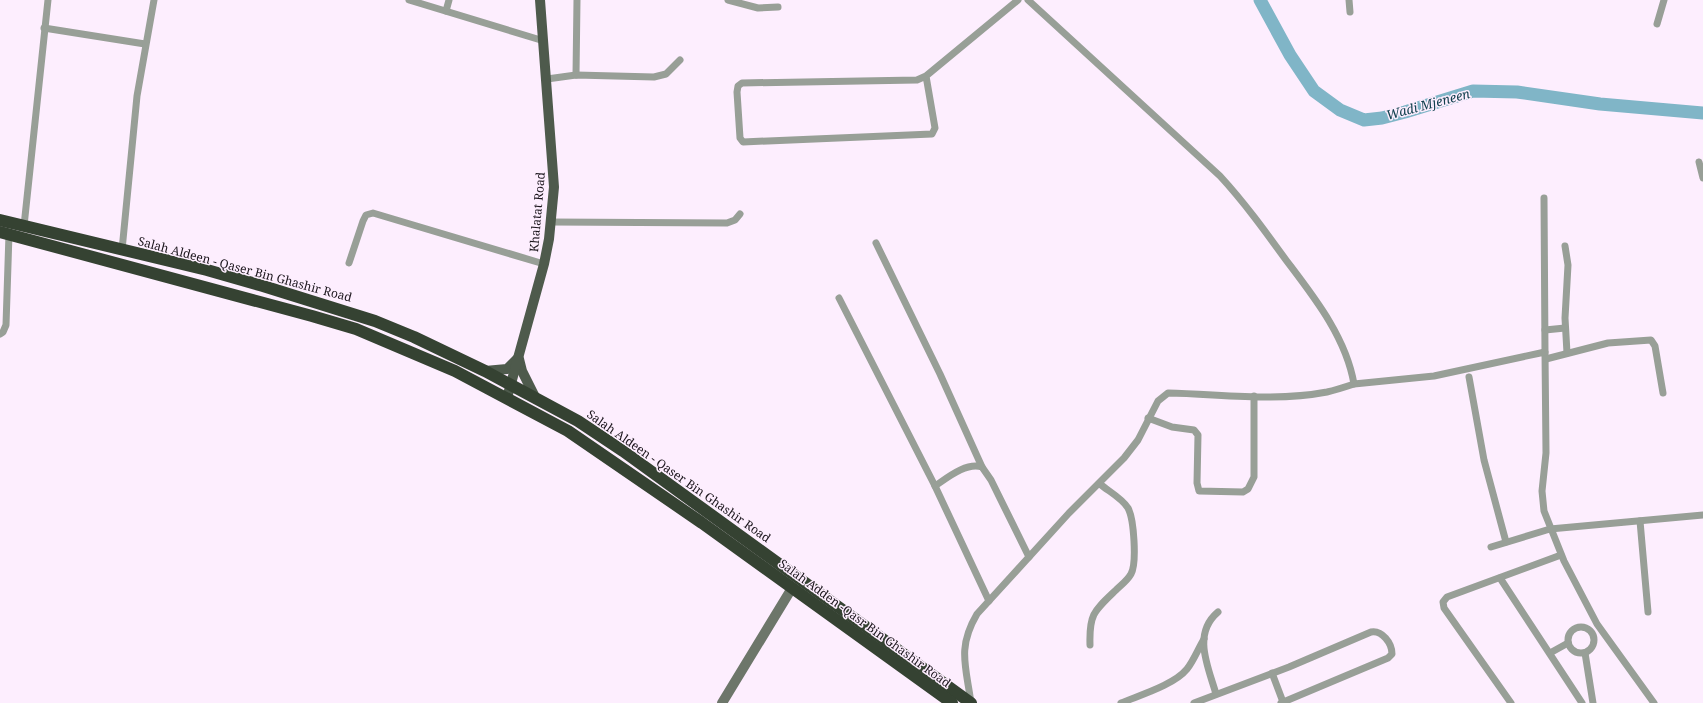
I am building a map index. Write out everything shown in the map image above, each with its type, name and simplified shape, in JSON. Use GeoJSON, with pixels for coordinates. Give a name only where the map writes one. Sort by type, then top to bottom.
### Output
{"type":"FeatureCollection","features":[{"type":"Feature","properties":{"kind":"highway","name":"Salah Aldeen - Qaser Bin Ghashir Road"},"geometry":{"type":"LineString","coordinates":[[0,220],[228,276],[345,311],[414,337],[486,371],[578,421],[644,465],[971,703]]}},
{"type":"Feature","properties":{"kind":"highway","name":"Salah Adden -Qasr Bin Ghashir Road"},"geometry":{"type":"LineString","coordinates":[[5,233],[262,302],[356,330],[455,371],[568,432],[702,523],[952,703]]}},
{"type":"Feature","properties":{"kind":"highway"},"geometry":{"type":"LineString","coordinates":[[64,249],[67,237]]}},
{"type":"Feature","properties":{"kind":"highway"},"geometry":{"type":"LineString","coordinates":[[568,432],[578,421]]}},
{"type":"Feature","properties":{"kind":"main road","name":"Khalatat Road"},"geometry":{"type":"LineString","coordinates":[[507,398],[544,264],[551,222],[554,180],[540,0]]}},
{"type":"Feature","properties":{"kind":"main road"},"geometry":{"type":"LineString","coordinates":[[486,371],[507,369],[519,358]]}},
{"type":"Feature","properties":{"kind":"main road"},"geometry":{"type":"LineString","coordinates":[[519,358],[522,372],[536,399]]}},
{"type":"Feature","properties":{"kind":"main road"},"geometry":{"type":"LineString","coordinates":[[722,703],[792,588]]}},
{"type":"Feature","properties":{"kind":"street"},"geometry":{"type":"LineString","coordinates":[[24,226],[48,0]]}},
{"type":"Feature","properties":{"kind":"street"},"geometry":{"type":"LineString","coordinates":[[122,250],[137,96],[154,0]]}},
{"type":"Feature","properties":{"kind":"street"},"geometry":{"type":"LineString","coordinates":[[409,0],[544,41]]}},
{"type":"Feature","properties":{"kind":"street"},"geometry":{"type":"LineString","coordinates":[[446,11],[449,0]]}},
{"type":"Feature","properties":{"kind":"street"},"geometry":{"type":"LineString","coordinates":[[576,75],[577,0]]}},
{"type":"Feature","properties":{"kind":"street"},"geometry":{"type":"LineString","coordinates":[[728,0],[758,8],[778,7]]}},
{"type":"Feature","properties":{"kind":"street"},"geometry":{"type":"LineString","coordinates":[[926,76],[935,128],[932,134],[743,142],[740,138],[737,92],[738,86],[742,83],[914,80],[926,76],[1018,0]]}},
{"type":"Feature","properties":{"kind":"street"},"geometry":{"type":"LineString","coordinates":[[1028,0],[1220,176],[1242,200],[1311,293],[1335,332],[1351,365],[1354,384]]}},
{"type":"Feature","properties":{"kind":"street"},"geometry":{"type":"LineString","coordinates":[[1349,0],[1350,12]]}},
{"type":"Feature","properties":{"kind":"street"},"geometry":{"type":"LineString","coordinates":[[1656,24],[1664,0]]}},
{"type":"Feature","properties":{"kind":"street"},"geometry":{"type":"LineString","coordinates":[[44,28],[145,44]]}},
{"type":"Feature","properties":{"kind":"street"},"geometry":{"type":"LineString","coordinates":[[547,79],[576,75],[654,77],[666,74],[680,60]]}},
{"type":"Feature","properties":{"kind":"street"},"geometry":{"type":"LineString","coordinates":[[1699,162],[1703,178]]}},
{"type":"Feature","properties":{"kind":"street"},"geometry":{"type":"LineString","coordinates":[[1544,198],[1546,453],[1542,502],[1550,529],[1561,555],[1597,624],[1654,703]]}},
{"type":"Feature","properties":{"kind":"street"},"geometry":{"type":"LineString","coordinates":[[349,263],[363,221],[366,215],[373,213],[544,264]]}},
{"type":"Feature","properties":{"kind":"street"},"geometry":{"type":"LineString","coordinates":[[551,222],[727,223],[734,220],[740,214]]}},
{"type":"Feature","properties":{"kind":"street"},"geometry":{"type":"LineString","coordinates":[[0,334],[3,332],[6,325],[5,233]]}},
{"type":"Feature","properties":{"kind":"street"},"geometry":{"type":"LineString","coordinates":[[876,243],[940,374],[982,467],[991,480],[1029,557]]}},
{"type":"Feature","properties":{"kind":"street"},"geometry":{"type":"LineString","coordinates":[[1565,246],[1568,265],[1565,328],[1566,353]]}},
{"type":"Feature","properties":{"kind":"street"},"geometry":{"type":"LineString","coordinates":[[839,298],[935,486],[989,601]]}},
{"type":"Feature","properties":{"kind":"street"},"geometry":{"type":"LineString","coordinates":[[1545,330],[1565,328]]}},
{"type":"Feature","properties":{"kind":"street"},"geometry":{"type":"LineString","coordinates":[[971,703],[964,654],[965,642],[977,614],[1069,513],[1100,484],[1124,458],[1138,440],[1158,400],[1168,393],[1254,396],[1315,393],[1354,384],[1434,376],[1546,355],[1566,353],[1608,343],[1651,340],[1655,346],[1663,393]]}},
{"type":"Feature","properties":{"kind":"street"},"geometry":{"type":"LineString","coordinates":[[1469,377],[1484,460],[1506,542]]}},
{"type":"Feature","properties":{"kind":"street"},"geometry":{"type":"LineString","coordinates":[[1148,418],[1172,427],[1194,430],[1198,436],[1197,483],[1199,491],[1243,492],[1248,489],[1254,477],[1254,396]]}},
{"type":"Feature","properties":{"kind":"street"},"geometry":{"type":"LineString","coordinates":[[935,486],[958,472],[977,465],[982,467]]}},
{"type":"Feature","properties":{"kind":"street"},"geometry":{"type":"LineString","coordinates":[[1090,645],[1090,622],[1094,614],[1126,581],[1131,574],[1134,559],[1131,522],[1128,508],[1100,484]]}},
{"type":"Feature","properties":{"kind":"street"},"geometry":{"type":"LineString","coordinates":[[1491,547],[1550,529],[1703,515]]}},
{"type":"Feature","properties":{"kind":"street"},"geometry":{"type":"LineString","coordinates":[[1640,521],[1648,612]]}},
{"type":"Feature","properties":{"kind":"street"},"geometry":{"type":"LineString","coordinates":[[1511,703],[1444,608],[1443,602],[1447,597],[1561,555]]}},
{"type":"Feature","properties":{"kind":"street"},"geometry":{"type":"LineString","coordinates":[[1500,578],[1582,703]]}},
{"type":"Feature","properties":{"kind":"street"},"geometry":{"type":"LineString","coordinates":[[1216,694],[1205,660],[1204,640],[1205,627],[1218,612]]}},
{"type":"Feature","properties":{"kind":"street"},"geometry":{"type":"LineString","coordinates":[[1590,630],[1597,624]]}},
{"type":"Feature","properties":{"kind":"street"},"geometry":{"type":"LineString","coordinates":[[1582,627],[1590,630],[1594,636],[1594,642],[1591,649],[1585,653],[1575,652],[1568,643],[1569,635],[1574,629],[1582,627]]}},
{"type":"Feature","properties":{"kind":"street"},"geometry":{"type":"LineString","coordinates":[[1194,703],[1371,632],[1377,631],[1383,634],[1392,649],[1392,654],[1388,658],[1282,703],[1272,673]]}},
{"type":"Feature","properties":{"kind":"street"},"geometry":{"type":"LineString","coordinates":[[1121,703],[1166,684],[1181,675],[1204,640]]}},
{"type":"Feature","properties":{"kind":"street"},"geometry":{"type":"LineString","coordinates":[[1550,653],[1568,643]]}},
{"type":"Feature","properties":{"kind":"street"},"geometry":{"type":"LineString","coordinates":[[1585,653],[1593,703]]}},
{"type":"Feature","properties":{"kind":"waterway","name":"Wadi Mjeneen"},"geometry":{"type":"LineString","coordinates":[[1260,0],[1290,55],[1314,91],[1340,110],[1364,120],[1382,118],[1405,112],[1473,91],[1517,92],[1600,104],[1703,113]]}}]}
